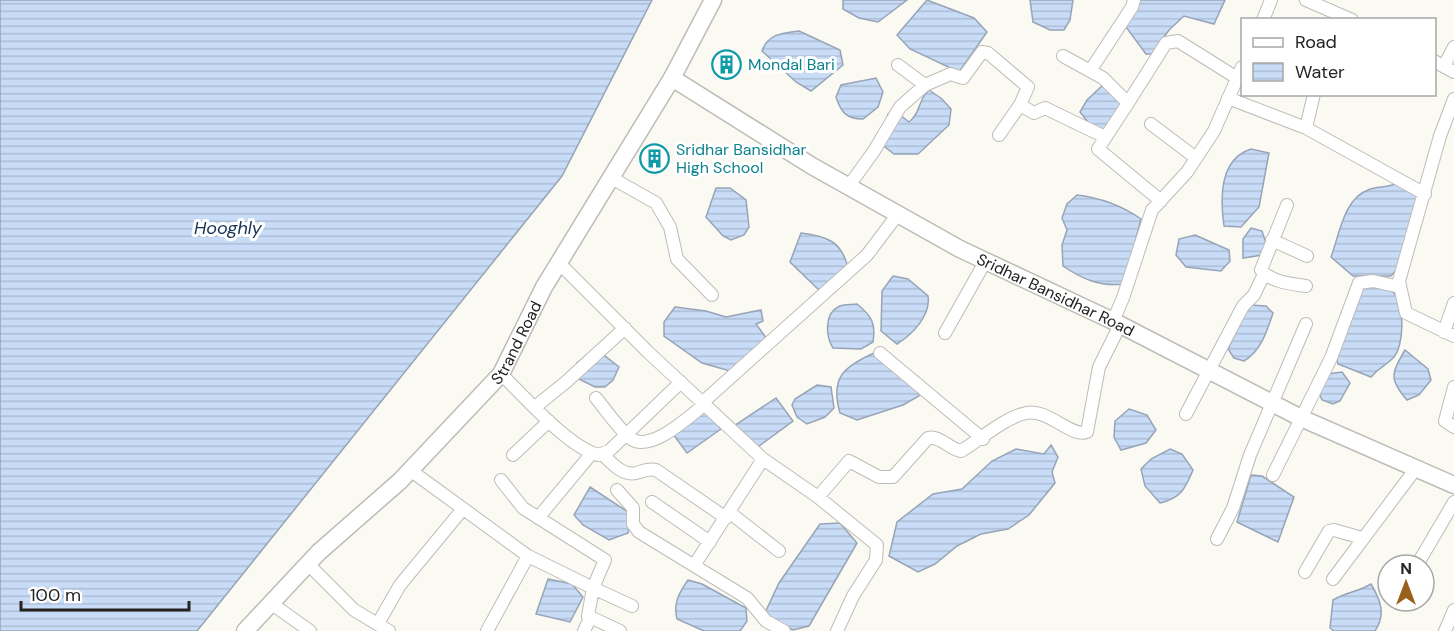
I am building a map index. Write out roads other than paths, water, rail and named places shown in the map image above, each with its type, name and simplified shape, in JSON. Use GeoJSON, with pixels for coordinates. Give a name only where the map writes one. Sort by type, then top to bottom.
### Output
{"type":"FeatureCollection","features":[{"type":"Feature","properties":{"kind":"street","name":"Strand Road"},"geometry":{"type":"LineString","coordinates":[[245,631],[308,564],[410,470],[501,374],[559,263],[672,78],[713,0]]}},
{"type":"Feature","properties":{"kind":"street"},"geometry":{"type":"LineString","coordinates":[[1090,70],[1132,7],[1134,0]]}},
{"type":"Feature","properties":{"kind":"street"},"geometry":{"type":"LineString","coordinates":[[1264,18],[1271,0]]}},
{"type":"Feature","properties":{"kind":"street"},"geometry":{"type":"LineString","coordinates":[[1306,0],[1331,15]]}},
{"type":"Feature","properties":{"kind":"street"},"geometry":{"type":"LineString","coordinates":[[818,497],[849,461],[887,478],[899,472],[928,438],[937,438],[957,451],[983,439],[1013,419],[1034,412],[1051,418],[1078,433],[1087,432],[1099,367],[1117,323],[1143,229],[1152,210],[1161,201],[1196,158],[1214,131],[1240,73],[1172,40],[1166,43],[1098,149],[1161,201]]}},
{"type":"Feature","properties":{"kind":"street"},"geometry":{"type":"LineString","coordinates":[[1444,66],[1454,47]]}},
{"type":"Feature","properties":{"kind":"street"},"geometry":{"type":"LineString","coordinates":[[848,187],[874,151],[893,115],[925,86],[950,74],[963,78],[982,52],[986,52],[1028,87],[1020,105],[999,135]]}},
{"type":"Feature","properties":{"kind":"street"},"geometry":{"type":"LineString","coordinates":[[1063,56],[1103,78],[1128,103]]}},
{"type":"Feature","properties":{"kind":"street"},"geometry":{"type":"LineString","coordinates":[[898,64],[925,86]]}},
{"type":"Feature","properties":{"kind":"street","name":"Sridhar Bansidhar Road"},"geometry":{"type":"LineString","coordinates":[[672,78],[848,187],[985,262],[1117,323],[1301,418],[1454,485]]}},
{"type":"Feature","properties":{"kind":"street"},"geometry":{"type":"LineString","coordinates":[[1306,128],[1314,96]]}},
{"type":"Feature","properties":{"kind":"street"},"geometry":{"type":"LineString","coordinates":[[1228,99],[1306,128],[1425,194]]}},
{"type":"Feature","properties":{"kind":"street"},"geometry":{"type":"LineString","coordinates":[[1454,99],[1440,136],[1399,281],[1406,314],[1449,334],[1454,303]]}},
{"type":"Feature","properties":{"kind":"street"},"geometry":{"type":"LineString","coordinates":[[1020,105],[1034,113],[1045,108],[1105,137]]}},
{"type":"Feature","properties":{"kind":"street"},"geometry":{"type":"LineString","coordinates":[[1151,124],[1196,158]]}},
{"type":"Feature","properties":{"kind":"street"},"geometry":{"type":"LineString","coordinates":[[610,177],[656,203],[670,227],[677,259],[712,295]]}},
{"type":"Feature","properties":{"kind":"street"},"geometry":{"type":"LineString","coordinates":[[1287,205],[1260,266],[1264,274],[1286,283],[1306,286]]}},
{"type":"Feature","properties":{"kind":"street"},"geometry":{"type":"LineString","coordinates":[[596,398],[627,434],[638,441],[653,440],[703,404],[867,255],[898,214]]}},
{"type":"Feature","properties":{"kind":"street"},"geometry":{"type":"LineString","coordinates":[[1272,240],[1307,256]]}},
{"type":"Feature","properties":{"kind":"street"},"geometry":{"type":"LineString","coordinates":[[945,333],[985,262]]}},
{"type":"Feature","properties":{"kind":"street"},"geometry":{"type":"LineString","coordinates":[[559,263],[703,404],[763,459],[818,497],[877,545],[876,560],[853,596],[837,631]]}},
{"type":"Feature","properties":{"kind":"street"},"geometry":{"type":"LineString","coordinates":[[1186,414],[1242,306],[1254,295],[1264,274]]}},
{"type":"Feature","properties":{"kind":"street"},"geometry":{"type":"LineString","coordinates":[[1274,475],[1331,358],[1359,283],[1373,281],[1400,287]]}},
{"type":"Feature","properties":{"kind":"street"},"geometry":{"type":"LineString","coordinates":[[1217,539],[1233,508],[1250,455],[1306,324]]}},
{"type":"Feature","properties":{"kind":"street"},"geometry":{"type":"LineString","coordinates":[[535,407],[625,328]]}},
{"type":"Feature","properties":{"kind":"street"},"geometry":{"type":"LineString","coordinates":[[880,353],[983,439]]}},
{"type":"Feature","properties":{"kind":"street"},"geometry":{"type":"LineString","coordinates":[[501,374],[549,421],[623,472],[636,473],[649,468],[656,470],[728,515],[779,551]]}},
{"type":"Feature","properties":{"kind":"street"},"geometry":{"type":"LineString","coordinates":[[538,518],[597,454],[627,434],[681,382]]}},
{"type":"Feature","properties":{"kind":"street"},"geometry":{"type":"LineString","coordinates":[[1454,387],[1445,415],[1445,420],[1454,427]]}},
{"type":"Feature","properties":{"kind":"street"},"geometry":{"type":"LineString","coordinates":[[513,455],[549,421]]}},
{"type":"Feature","properties":{"kind":"street"},"geometry":{"type":"LineString","coordinates":[[695,564],[763,459]]}},
{"type":"Feature","properties":{"kind":"street"},"geometry":{"type":"LineString","coordinates":[[1333,579],[1417,467]]}},
{"type":"Feature","properties":{"kind":"street"},"geometry":{"type":"LineString","coordinates":[[410,470],[528,556],[632,606]]}},
{"type":"Feature","properties":{"kind":"street"},"geometry":{"type":"LineString","coordinates":[[501,480],[516,502],[604,560],[593,588],[588,613],[590,618],[584,631]]}},
{"type":"Feature","properties":{"kind":"street"},"geometry":{"type":"LineString","coordinates":[[617,490],[633,508],[633,524],[639,532],[695,564],[747,598],[766,621],[784,631]]}},
{"type":"Feature","properties":{"kind":"street"},"geometry":{"type":"LineString","coordinates":[[652,502],[710,542]]}},
{"type":"Feature","properties":{"kind":"street"},"geometry":{"type":"LineString","coordinates":[[1424,553],[1454,502]]}},
{"type":"Feature","properties":{"kind":"street"},"geometry":{"type":"LineString","coordinates":[[380,620],[399,585],[462,510]]}},
{"type":"Feature","properties":{"kind":"street"},"geometry":{"type":"LineString","coordinates":[[1305,572],[1329,531],[1334,530],[1362,538]]}},
{"type":"Feature","properties":{"kind":"street"},"geometry":{"type":"LineString","coordinates":[[487,631],[528,556]]}},
{"type":"Feature","properties":{"kind":"street"},"geometry":{"type":"LineString","coordinates":[[308,564],[366,620],[389,631]]}},
{"type":"Feature","properties":{"kind":"street"},"geometry":{"type":"LineString","coordinates":[[272,604],[310,631]]}},
{"type":"Feature","properties":{"kind":"street"},"geometry":{"type":"LineString","coordinates":[[1445,631],[1454,610]]}},
{"type":"Feature","properties":{"kind":"street"},"geometry":{"type":"LineString","coordinates":[[590,618],[620,631]]}},
{"type":"Feature","properties":{"kind":"water","name":"Hooghly"},"geometry":{"type":"Polygon","coordinates":[[[0,0],[652,0],[562,176],[197,631],[0,631],[0,0]]]}},
{"type":"Feature","properties":{"kind":"water"},"geometry":{"type":"Polygon","coordinates":[[[843,0],[907,0],[878,22],[859,18],[843,9],[843,0]]]}},
{"type":"Feature","properties":{"kind":"water"},"geometry":{"type":"Polygon","coordinates":[[[927,0],[974,18],[987,32],[959,72],[910,49],[897,35],[927,0]]]}},
{"type":"Feature","properties":{"kind":"water"},"geometry":{"type":"Polygon","coordinates":[[[1030,0],[1073,0],[1070,20],[1064,30],[1050,30],[1033,22],[1030,0]]]}},
{"type":"Feature","properties":{"kind":"water"},"geometry":{"type":"Polygon","coordinates":[[[1139,0],[1225,0],[1214,24],[1184,16],[1169,30],[1152,54],[1146,54],[1126,27],[1139,0]]]}},
{"type":"Feature","properties":{"kind":"water"},"geometry":{"type":"Polygon","coordinates":[[[799,31],[840,50],[843,65],[811,91],[796,82],[762,51],[772,38],[799,31]]]}},
{"type":"Feature","properties":{"kind":"water"},"geometry":{"type":"Polygon","coordinates":[[[876,78],[883,92],[878,107],[863,119],[852,118],[845,114],[836,97],[841,85],[876,78]]]}},
{"type":"Feature","properties":{"kind":"water"},"geometry":{"type":"Polygon","coordinates":[[[1103,85],[1123,102],[1112,121],[1102,130],[1091,126],[1080,112],[1087,100],[1103,85]]]}},
{"type":"Feature","properties":{"kind":"water"},"geometry":{"type":"Polygon","coordinates":[[[929,90],[951,109],[949,125],[918,154],[894,154],[881,144],[888,114],[895,111],[909,122],[929,90]]]}},
{"type":"Feature","properties":{"kind":"water"},"geometry":{"type":"Polygon","coordinates":[[[1251,149],[1269,153],[1259,207],[1241,227],[1224,226],[1222,192],[1227,170],[1240,154],[1251,149]]]}},
{"type":"Feature","properties":{"kind":"water"},"geometry":{"type":"Polygon","coordinates":[[[1395,184],[1419,196],[1399,267],[1391,276],[1353,276],[1331,257],[1348,209],[1360,194],[1395,184]]]}},
{"type":"Feature","properties":{"kind":"water"},"geometry":{"type":"Polygon","coordinates":[[[716,188],[730,188],[746,200],[749,227],[744,235],[731,240],[723,236],[706,217],[716,188]]]}},
{"type":"Feature","properties":{"kind":"water"},"geometry":{"type":"Polygon","coordinates":[[[1077,195],[1111,203],[1141,219],[1124,284],[1115,285],[1092,281],[1063,266],[1062,245],[1067,230],[1062,218],[1067,204],[1077,195]]]}},
{"type":"Feature","properties":{"kind":"water"},"geometry":{"type":"Polygon","coordinates":[[[1251,228],[1262,231],[1266,243],[1262,255],[1243,258],[1243,239],[1251,228]]]}},
{"type":"Feature","properties":{"kind":"water"},"geometry":{"type":"Polygon","coordinates":[[[801,233],[825,238],[832,242],[842,252],[845,259],[848,268],[821,292],[790,262],[801,233]]]}},
{"type":"Feature","properties":{"kind":"water"},"geometry":{"type":"Polygon","coordinates":[[[1195,235],[1229,250],[1230,261],[1221,271],[1186,267],[1176,255],[1179,239],[1195,235]]]}},
{"type":"Feature","properties":{"kind":"water"},"geometry":{"type":"Polygon","coordinates":[[[893,276],[908,279],[928,296],[924,317],[909,335],[897,344],[881,331],[882,291],[893,276]]]}},
{"type":"Feature","properties":{"kind":"water"},"geometry":{"type":"Polygon","coordinates":[[[1370,285],[1393,292],[1400,306],[1402,325],[1396,353],[1371,377],[1338,364],[1335,352],[1360,290],[1370,285]]]}},
{"type":"Feature","properties":{"kind":"water"},"geometry":{"type":"Polygon","coordinates":[[[857,304],[872,321],[873,342],[861,349],[833,348],[828,332],[830,315],[840,306],[857,304]]]}},
{"type":"Feature","properties":{"kind":"water"},"geometry":{"type":"Polygon","coordinates":[[[1249,305],[1266,306],[1273,313],[1259,346],[1244,361],[1234,358],[1228,349],[1249,305]]]}},
{"type":"Feature","properties":{"kind":"water"},"geometry":{"type":"Polygon","coordinates":[[[675,307],[706,311],[726,317],[761,310],[763,321],[756,324],[767,339],[730,371],[702,363],[664,336],[664,322],[675,307]]]}},
{"type":"Feature","properties":{"kind":"water"},"geometry":{"type":"Polygon","coordinates":[[[1405,350],[1428,369],[1431,380],[1419,395],[1407,400],[1397,387],[1394,376],[1405,350]]]}},
{"type":"Feature","properties":{"kind":"water"},"geometry":{"type":"Polygon","coordinates":[[[874,353],[916,385],[919,396],[903,405],[857,420],[840,413],[837,401],[838,382],[854,363],[874,353]]]}},
{"type":"Feature","properties":{"kind":"water"},"geometry":{"type":"Polygon","coordinates":[[[586,356],[605,356],[619,367],[613,380],[605,387],[595,387],[575,377],[577,363],[586,356]]]}},
{"type":"Feature","properties":{"kind":"water"},"geometry":{"type":"Polygon","coordinates":[[[1342,372],[1350,383],[1340,401],[1333,404],[1322,400],[1318,390],[1327,374],[1342,372]]]}},
{"type":"Feature","properties":{"kind":"water"},"geometry":{"type":"Polygon","coordinates":[[[817,385],[831,387],[834,408],[825,417],[807,424],[797,417],[792,405],[795,399],[817,385]]]}},
{"type":"Feature","properties":{"kind":"water"},"geometry":{"type":"Polygon","coordinates":[[[776,398],[793,421],[755,449],[734,426],[776,398]]]}},
{"type":"Feature","properties":{"kind":"water"},"geometry":{"type":"Polygon","coordinates":[[[702,409],[721,429],[687,453],[670,430],[702,409]]]}},
{"type":"Feature","properties":{"kind":"water"},"geometry":{"type":"Polygon","coordinates":[[[1129,409],[1147,415],[1156,430],[1146,443],[1121,450],[1114,437],[1115,421],[1129,409]]]}},
{"type":"Feature","properties":{"kind":"water"},"geometry":{"type":"Polygon","coordinates":[[[1051,445],[1058,457],[1052,472],[1055,483],[1029,515],[1008,529],[981,534],[957,546],[935,564],[918,572],[889,556],[897,522],[933,494],[962,489],[992,461],[1016,449],[1044,454],[1051,445]]]}},
{"type":"Feature","properties":{"kind":"water"},"geometry":{"type":"Polygon","coordinates":[[[1170,449],[1182,454],[1193,470],[1178,495],[1160,503],[1145,486],[1141,469],[1151,459],[1170,449]]]}},
{"type":"Feature","properties":{"kind":"water"},"geometry":{"type":"Polygon","coordinates":[[[1251,475],[1262,476],[1294,497],[1278,542],[1237,522],[1251,475]]]}},
{"type":"Feature","properties":{"kind":"water"},"geometry":{"type":"Polygon","coordinates":[[[590,487],[628,512],[630,522],[628,533],[609,540],[583,525],[574,515],[590,487]]]}},
{"type":"Feature","properties":{"kind":"water"},"geometry":{"type":"Polygon","coordinates":[[[840,523],[857,543],[809,626],[793,630],[764,615],[779,583],[820,524],[840,523]]]}},
{"type":"Feature","properties":{"kind":"water"},"geometry":{"type":"Polygon","coordinates":[[[548,579],[572,584],[583,597],[570,622],[536,614],[548,579]]]}},
{"type":"Feature","properties":{"kind":"water"},"geometry":{"type":"Polygon","coordinates":[[[688,580],[702,584],[746,608],[747,621],[740,631],[704,631],[677,619],[678,598],[688,580]]]}},
{"type":"Feature","properties":{"kind":"water"},"geometry":{"type":"Polygon","coordinates":[[[1371,584],[1376,594],[1376,613],[1381,613],[1375,631],[1334,631],[1330,628],[1333,600],[1371,584]]]}},
{"type":"Feature","properties":{"kind":"place","name":"Mondal Bari"},"geometry":{"type":"Point","coordinates":[727,64]}},
{"type":"Feature","properties":{"kind":"place","name":"Sridhar Bansidhar High School"},"geometry":{"type":"Point","coordinates":[655,158]}}]}
